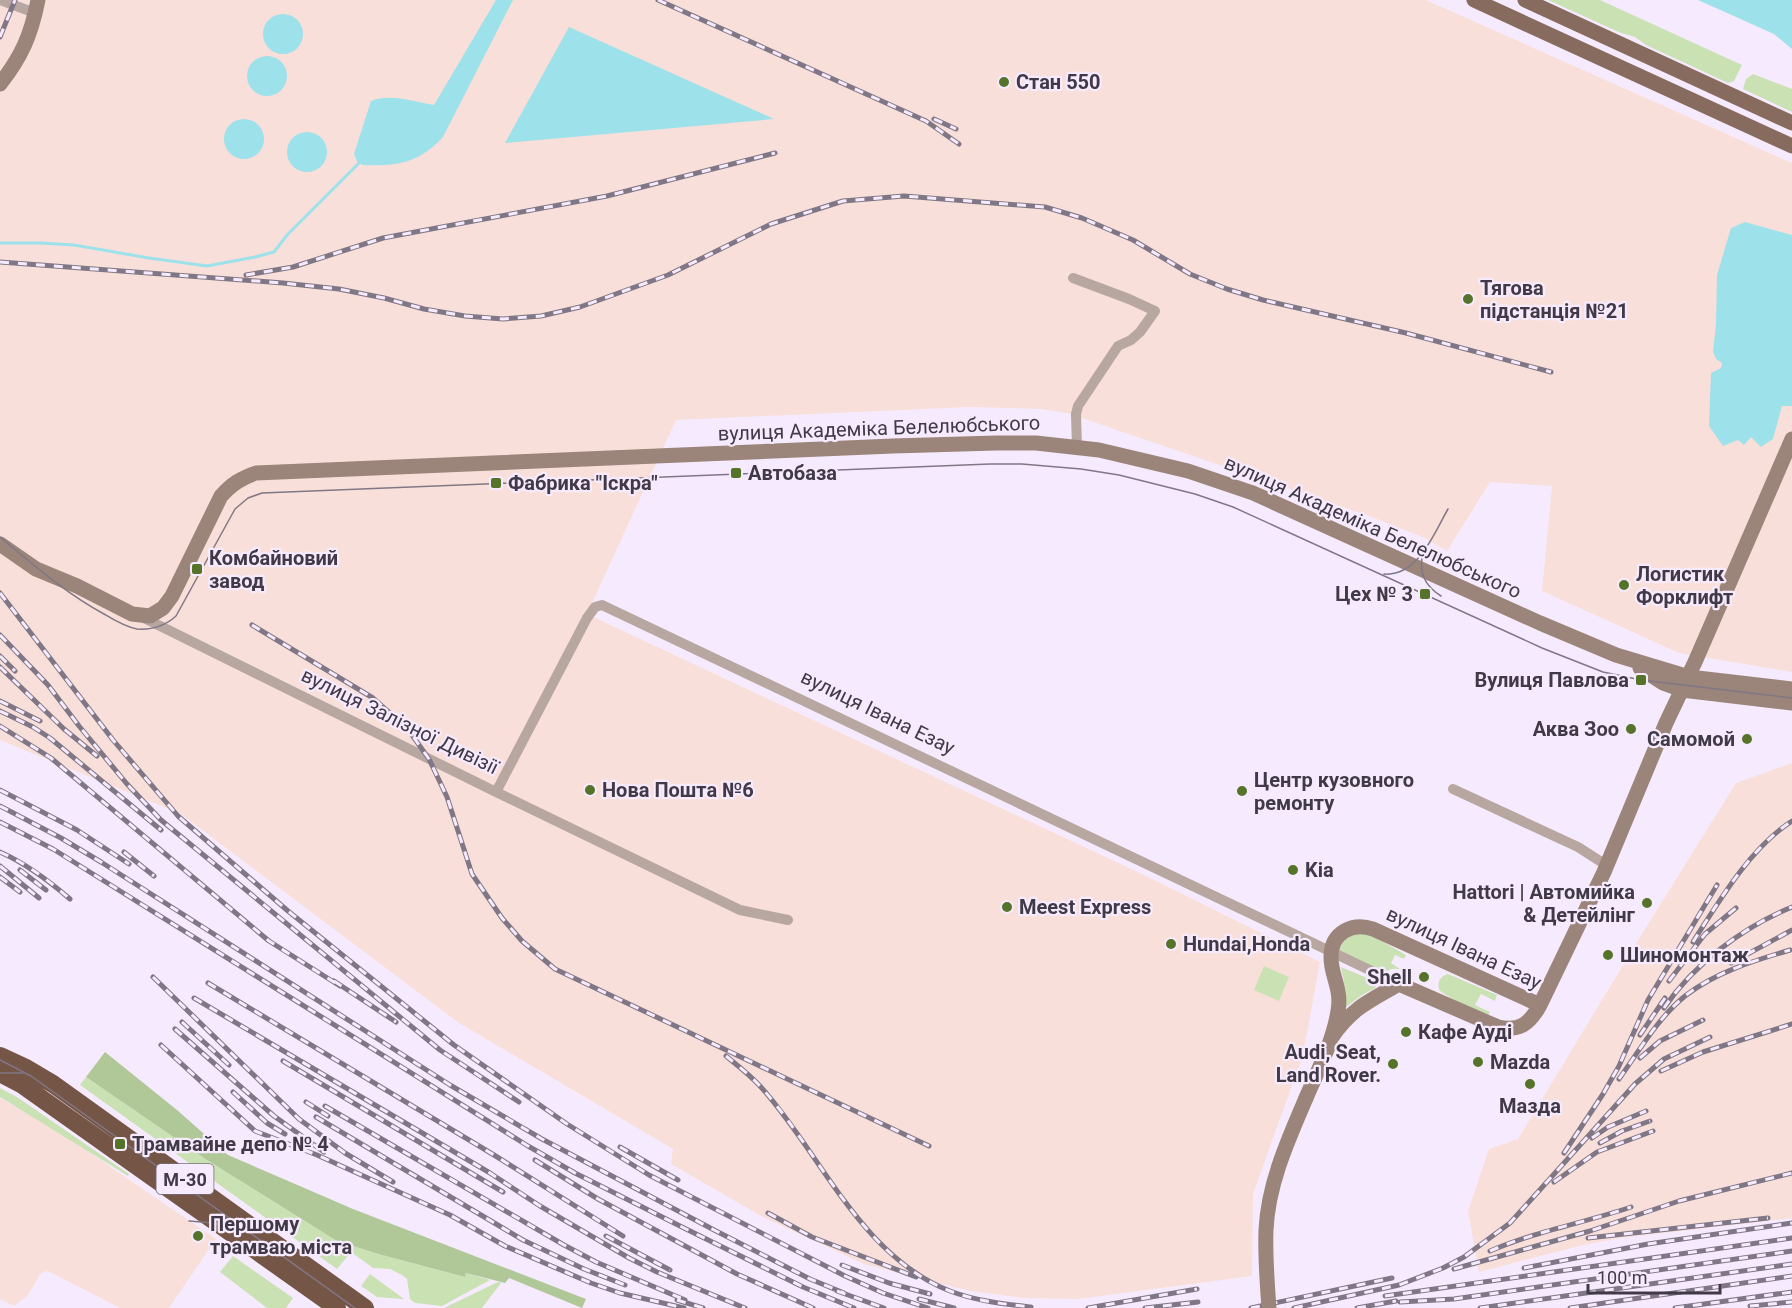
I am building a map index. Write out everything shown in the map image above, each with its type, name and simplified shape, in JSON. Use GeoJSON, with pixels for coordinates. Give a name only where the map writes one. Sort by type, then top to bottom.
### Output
{"type":"FeatureCollection","features":[{"type":"Feature","properties":{"kind":"highway","name":"М-30"},"geometry":{"type":"LineString","coordinates":[[0,1056],[53,1084],[365,1308]]}},
{"type":"Feature","properties":{"kind":"highway","name":"М-30"},"geometry":{"type":"LineString","coordinates":[[0,1073],[21,1084],[338,1308]]}},
{"type":"Feature","properties":{"kind":"main road"},"geometry":{"type":"LineString","coordinates":[[1474,0],[1792,146]]}},
{"type":"Feature","properties":{"kind":"main road"},"geometry":{"type":"LineString","coordinates":[[1525,0],[1792,123]]}},
{"type":"Feature","properties":{"kind":"street"},"geometry":{"type":"LineString","coordinates":[[0,84],[23,51],[36,6],[4,1]]}},
{"type":"Feature","properties":{"kind":"street"},"geometry":{"type":"LineString","coordinates":[[1073,278],[1129,298],[1155,311],[1140,332],[1131,340],[1118,346],[1078,406],[1076,414],[1077,448]]}},
{"type":"Feature","properties":{"kind":"street"},"geometry":{"type":"LineString","coordinates":[[1540,1005],[1606,865],[1792,439]]}},
{"type":"Feature","properties":{"kind":"street","name":"вулиця Академіка Белелюбського"},"geometry":{"type":"LineString","coordinates":[[142,616],[156,613],[172,596],[221,496],[241,478],[256,473],[985,443],[1036,443],[1148,460],[1235,486],[1616,655],[1663,683],[1792,689]]}},
{"type":"Feature","properties":{"kind":"street","name":"вулиця Залізної Дивізії"},"geometry":{"type":"LineString","coordinates":[[0,544],[36,569],[77,586],[122,610],[142,616],[740,910],[788,920]]}},
{"type":"Feature","properties":{"kind":"street","name":"вулиця Івана Езау"},"geometry":{"type":"LineString","coordinates":[[496,792],[587,618],[595,607],[602,605],[1331,952],[1498,1027],[1507,1029],[1524,1026],[1531,1021],[1540,1005],[1363,926],[1345,929],[1331,952]]}},
{"type":"Feature","properties":{"kind":"street","name":"вулиця Академіка Белелюбського"},"geometry":{"type":"LineString","coordinates":[[1685,683],[1792,703]]}},
{"type":"Feature","properties":{"kind":"street"},"geometry":{"type":"LineString","coordinates":[[1453,789],[1578,847],[1606,865]]}},
{"type":"Feature","properties":{"kind":"street"},"geometry":{"type":"LineString","coordinates":[[1269,1308],[1266,1259],[1268,1209],[1283,1154],[1332,1037],[1338,1012],[1339,991],[1331,952]]}},
{"type":"Feature","properties":{"kind":"street"},"geometry":{"type":"LineString","coordinates":[[1332,1037],[1354,1010],[1399,984]]}},
{"type":"Feature","properties":{"kind":"shaded area"},"geometry":{"type":"Polygon","coordinates":[[[0,0],[1426,0],[1792,163],[1792,672],[1679,653],[1542,591],[1552,486],[1490,482],[1447,551],[1425,538],[1369,516],[1067,413],[1041,409],[969,407],[676,420],[587,614],[1146,876],[1320,962],[1303,1055],[1253,1194],[1252,1276],[1078,1299],[1023,1298],[970,1291],[864,1264],[763,1217],[671,1164],[673,1149],[459,1023],[181,814],[0,740],[0,0]]]}},
{"type":"Feature","properties":{"kind":"shaded area"},"geometry":{"type":"Polygon","coordinates":[[[1792,763],[1792,1218],[1620,1238],[1583,1245],[1479,1272],[1468,1211],[1489,1149],[1518,1139],[1736,783],[1792,763]]]}},
{"type":"Feature","properties":{"kind":"shaded area"},"geometry":{"type":"Polygon","coordinates":[[[0,1098],[61,1133],[216,1239],[169,1308],[120,1308],[48,1271],[41,1273],[28,1295],[14,1306],[0,1299],[0,1098]]]}},
{"type":"Feature","properties":{"kind":"green space"},"geometry":{"type":"Polygon","coordinates":[[[1548,0],[1600,0],[1742,65],[1734,81],[1728,83],[1646,45],[1635,37],[1548,0]]]}},
{"type":"Feature","properties":{"kind":"green space"},"geometry":{"type":"Polygon","coordinates":[[[1753,74],[1792,89],[1792,112],[1743,89],[1746,79],[1753,74]]]}},
{"type":"Feature","properties":{"kind":"green space"},"geometry":{"type":"Polygon","coordinates":[[[1355,933],[1368,933],[1406,955],[1404,959],[1395,955],[1391,963],[1400,969],[1391,969],[1384,973],[1339,951],[1344,940],[1355,933]]]}},
{"type":"Feature","properties":{"kind":"green space"},"geometry":{"type":"Polygon","coordinates":[[[1264,966],[1289,977],[1279,1001],[1254,990],[1264,966]]]}},
{"type":"Feature","properties":{"kind":"green space"},"geometry":{"type":"Polygon","coordinates":[[[1341,967],[1377,984],[1375,988],[1345,1008],[1346,992],[1341,967]]]}},
{"type":"Feature","properties":{"kind":"green space"},"geometry":{"type":"Polygon","coordinates":[[[1448,974],[1497,995],[1495,1001],[1481,994],[1475,1005],[1490,1012],[1487,1017],[1467,1008],[1440,991],[1438,985],[1440,980],[1448,974]]]}},
{"type":"Feature","properties":{"kind":"green space"},"geometry":{"type":"Polygon","coordinates":[[[105,1052],[228,1155],[353,1209],[586,1299],[582,1308],[509,1278],[505,1283],[466,1273],[465,1277],[337,1241],[207,1160],[86,1077],[105,1052]]]}},
{"type":"Feature","properties":{"kind":"green space"},"geometry":{"type":"Polygon","coordinates":[[[86,1077],[207,1160],[337,1241],[465,1277],[466,1273],[490,1280],[442,1306],[415,1303],[410,1299],[407,1279],[402,1275],[390,1269],[373,1268],[351,1252],[337,1269],[80,1085],[86,1077]]]}},
{"type":"Feature","properties":{"kind":"green space"},"geometry":{"type":"Polygon","coordinates":[[[0,1088],[17,1097],[129,1174],[128,1176],[0,1097],[0,1088]]]}},
{"type":"Feature","properties":{"kind":"green space"},"geometry":{"type":"Polygon","coordinates":[[[233,1256],[293,1298],[286,1308],[267,1308],[220,1272],[233,1256]]]}},
{"type":"Feature","properties":{"kind":"green space"},"geometry":{"type":"Polygon","coordinates":[[[370,1274],[404,1299],[377,1297],[361,1286],[370,1274]]]}},
{"type":"Feature","properties":{"kind":"green space"},"geometry":{"type":"Polygon","coordinates":[[[498,1282],[501,1283],[482,1308],[444,1308],[498,1282]]]}},
{"type":"Feature","properties":{"kind":"water"},"geometry":{"type":"Polygon","coordinates":[[[496,0],[513,0],[443,137],[425,153],[406,162],[362,165],[357,161],[354,154],[371,101],[394,98],[434,105],[496,0]]]}},
{"type":"Feature","properties":{"kind":"water"},"geometry":{"type":"Polygon","coordinates":[[[1698,0],[1792,0],[1792,49],[1774,34],[1698,0]]]}},
{"type":"Feature","properties":{"kind":"water"},"geometry":{"type":"Polygon","coordinates":[[[283,14],[297,20],[303,34],[297,48],[283,54],[269,48],[263,34],[269,20],[283,14]]]}},
{"type":"Feature","properties":{"kind":"water"},"geometry":{"type":"Polygon","coordinates":[[[569,27],[774,119],[505,143],[569,27]]]}},
{"type":"Feature","properties":{"kind":"water"},"geometry":{"type":"Polygon","coordinates":[[[267,56],[281,62],[287,76],[281,90],[267,96],[253,90],[247,76],[253,62],[267,56]]]}},
{"type":"Feature","properties":{"kind":"water"},"geometry":{"type":"Polygon","coordinates":[[[244,119],[258,125],[264,139],[258,153],[244,159],[230,153],[224,139],[230,125],[244,119]]]}},
{"type":"Feature","properties":{"kind":"water"},"geometry":{"type":"Polygon","coordinates":[[[307,132],[321,138],[327,152],[321,166],[307,172],[293,166],[287,152],[293,138],[307,132]]]}},
{"type":"Feature","properties":{"kind":"water"},"geometry":{"type":"Polygon","coordinates":[[[1745,222],[1792,235],[1792,406],[1782,406],[1773,439],[1761,447],[1751,437],[1744,445],[1738,440],[1723,446],[1709,426],[1711,373],[1721,368],[1722,363],[1716,359],[1713,352],[1717,275],[1731,228],[1745,222]]]}},
{"type":"Feature","properties":{"kind":"waterway"},"geometry":{"type":"LineString","coordinates":[[0,243],[74,245],[207,266],[255,257],[274,252],[288,234],[359,163]]}},
{"type":"Feature","properties":{"kind":"tram line"},"geometry":{"type":"LineString","coordinates":[[0,537],[76,597],[120,623],[143,629],[163,625],[176,616],[235,509],[248,498],[262,493],[990,464],[1081,469],[1119,475],[1195,494],[1233,507],[1542,648],[1603,672],[1641,680],[1792,698]]}},
{"type":"Feature","properties":{"kind":"tram line"},"geometry":{"type":"LineString","coordinates":[[1384,574],[1396,573],[1416,561],[1431,541],[1448,509]]}},
{"type":"Feature","properties":{"kind":"tram line"},"geometry":{"type":"LineString","coordinates":[[1423,553],[1421,566],[1424,578],[1441,596]]}},
{"type":"Feature","properties":{"kind":"tram line"},"geometry":{"type":"LineString","coordinates":[[0,1060],[31,1076],[355,1308]]}},
{"type":"Feature","properties":{"kind":"tram line"},"geometry":{"type":"LineString","coordinates":[[0,1073],[23,1073]]}},
{"type":"Feature","properties":{"kind":"tram line"},"geometry":{"type":"LineString","coordinates":[[189,1221],[214,1223],[241,1232]]}},
{"type":"Feature","properties":{"kind":"railway"},"geometry":{"type":"LineString","coordinates":[[0,37],[15,0]]}},
{"type":"Feature","properties":{"kind":"railway"},"geometry":{"type":"LineString","coordinates":[[658,0],[926,121],[959,144]]}},
{"type":"Feature","properties":{"kind":"railway"},"geometry":{"type":"LineString","coordinates":[[934,119],[956,129]]}},
{"type":"Feature","properties":{"kind":"railway"},"geometry":{"type":"LineString","coordinates":[[246,275],[293,267],[383,238],[607,196],[775,153]]}},
{"type":"Feature","properties":{"kind":"railway"},"geometry":{"type":"LineString","coordinates":[[0,262],[339,289],[424,309],[503,319],[541,316],[580,307],[668,275],[771,224],[843,201],[904,196],[1045,207],[1082,218],[1133,240],[1190,274],[1227,289],[1551,372]]}},
{"type":"Feature","properties":{"kind":"railway"},"geometry":{"type":"LineString","coordinates":[[0,593],[113,740],[178,816],[288,911],[454,1045],[567,1124],[649,1175],[845,1276],[883,1293],[928,1308]]}},
{"type":"Feature","properties":{"kind":"railway"},"geometry":{"type":"LineString","coordinates":[[252,625],[373,698],[407,728],[429,759],[447,797],[472,874],[502,918],[522,941],[555,969],[929,1146]]}},
{"type":"Feature","properties":{"kind":"railway"},"geometry":{"type":"LineString","coordinates":[[0,635],[48,685],[127,784],[161,820],[440,1050],[519,1102]]}},
{"type":"Feature","properties":{"kind":"railway"},"geometry":{"type":"LineString","coordinates":[[0,656],[15,671]]}},
{"type":"Feature","properties":{"kind":"railway"},"geometry":{"type":"LineString","coordinates":[[0,667],[64,729],[97,756]]}},
{"type":"Feature","properties":{"kind":"railway"},"geometry":{"type":"LineString","coordinates":[[0,701],[40,721]]}},
{"type":"Feature","properties":{"kind":"railway"},"geometry":{"type":"LineString","coordinates":[[0,711],[50,738],[161,830]]}},
{"type":"Feature","properties":{"kind":"railway"},"geometry":{"type":"LineString","coordinates":[[0,726],[51,758],[269,941],[340,986]]}},
{"type":"Feature","properties":{"kind":"railway"},"geometry":{"type":"LineString","coordinates":[[0,790],[77,830],[129,864]]}},
{"type":"Feature","properties":{"kind":"railway"},"geometry":{"type":"LineString","coordinates":[[0,806],[101,862],[450,1085],[542,1139],[810,1279],[844,1293]]}},
{"type":"Feature","properties":{"kind":"railway"},"geometry":{"type":"LineString","coordinates":[[1693,942],[1750,860],[1763,845],[1792,821]]}},
{"type":"Feature","properties":{"kind":"railway"},"geometry":{"type":"LineString","coordinates":[[0,822],[53,849],[528,1146],[575,1173],[803,1287],[854,1308]]}},
{"type":"Feature","properties":{"kind":"railway"},"geometry":{"type":"LineString","coordinates":[[0,852],[37,873],[70,899]]}},
{"type":"Feature","properties":{"kind":"railway"},"geometry":{"type":"LineString","coordinates":[[124,852],[154,876]]}},
{"type":"Feature","properties":{"kind":"railway"},"geometry":{"type":"LineString","coordinates":[[0,866],[39,898]]}},
{"type":"Feature","properties":{"kind":"railway"},"geometry":{"type":"LineString","coordinates":[[20,870],[46,890]]}},
{"type":"Feature","properties":{"kind":"railway"},"geometry":{"type":"LineString","coordinates":[[0,877],[20,892]]}},
{"type":"Feature","properties":{"kind":"railway"},"geometry":{"type":"LineString","coordinates":[[1564,1153],[1619,1066],[1648,1000],[1717,885]]}},
{"type":"Feature","properties":{"kind":"railway"},"geometry":{"type":"LineString","coordinates":[[1664,1008],[1690,976],[1721,948],[1756,925],[1792,907]]}},
{"type":"Feature","properties":{"kind":"railway"},"geometry":{"type":"LineString","coordinates":[[1669,981],[1705,934],[1736,908]]}},
{"type":"Feature","properties":{"kind":"railway"},"geometry":{"type":"LineString","coordinates":[[1731,963],[1792,930]]}},
{"type":"Feature","properties":{"kind":"railway"},"geometry":{"type":"LineString","coordinates":[[1619,1079],[1658,1025],[1685,996],[1722,974],[1790,950]]}},
{"type":"Feature","properties":{"kind":"railway"},"geometry":{"type":"LineString","coordinates":[[153,977],[299,1119],[345,1153],[393,1182]]}},
{"type":"Feature","properties":{"kind":"railway"},"geometry":{"type":"LineString","coordinates":[[334,981],[396,1022]]}},
{"type":"Feature","properties":{"kind":"railway"},"geometry":{"type":"LineString","coordinates":[[208,983],[494,1155],[623,1236]]}},
{"type":"Feature","properties":{"kind":"railway"},"geometry":{"type":"LineString","coordinates":[[194,998],[629,1258],[745,1308]]}},
{"type":"Feature","properties":{"kind":"railway"},"geometry":{"type":"LineString","coordinates":[[1640,1035],[1665,998]]}},
{"type":"Feature","properties":{"kind":"railway"},"geometry":{"type":"LineString","coordinates":[[1640,1058],[1660,1041],[1703,1020]]}},
{"type":"Feature","properties":{"kind":"railway"},"geometry":{"type":"LineString","coordinates":[[182,1022],[229,1065]]}},
{"type":"Feature","properties":{"kind":"railway"},"geometry":{"type":"LineString","coordinates":[[1661,1071],[1703,1052],[1792,1024]]}},
{"type":"Feature","properties":{"kind":"railway"},"geometry":{"type":"LineString","coordinates":[[175,1029],[274,1116],[324,1152]]}},
{"type":"Feature","properties":{"kind":"railway"},"geometry":{"type":"LineString","coordinates":[[1294,1308],[1399,1285],[1464,1257],[1510,1223],[1635,1084],[1664,1059],[1710,1037]]}},
{"type":"Feature","properties":{"kind":"railway"},"geometry":{"type":"LineString","coordinates":[[161,1045],[255,1131],[317,1155],[450,1215],[505,1246],[591,1283],[620,1293],[684,1308]]}},
{"type":"Feature","properties":{"kind":"railway"},"geometry":{"type":"LineString","coordinates":[[726,1056],[760,1086],[844,1200],[891,1254],[918,1275],[950,1291],[980,1300],[1031,1307]]}},
{"type":"Feature","properties":{"kind":"railway"},"geometry":{"type":"LineString","coordinates":[[283,1061],[503,1192]]}},
{"type":"Feature","properties":{"kind":"railway"},"geometry":{"type":"LineString","coordinates":[[233,1092],[267,1123],[285,1134]]}},
{"type":"Feature","properties":{"kind":"railway"},"geometry":{"type":"LineString","coordinates":[[306,1102],[328,1116]]}},
{"type":"Feature","properties":{"kind":"railway"},"geometry":{"type":"LineString","coordinates":[[325,1106],[564,1245],[596,1262],[685,1300]]}},
{"type":"Feature","properties":{"kind":"railway"},"geometry":{"type":"LineString","coordinates":[[1592,1138],[1608,1127],[1646,1111]]}},
{"type":"Feature","properties":{"kind":"railway"},"geometry":{"type":"LineString","coordinates":[[316,1117],[523,1240],[584,1269],[625,1285]]}},
{"type":"Feature","properties":{"kind":"railway"},"geometry":{"type":"LineString","coordinates":[[1600,1143],[1622,1131],[1650,1121]]}},
{"type":"Feature","properties":{"kind":"railway"},"geometry":{"type":"LineString","coordinates":[[1554,1182],[1597,1152],[1653,1131]]}},
{"type":"Feature","properties":{"kind":"railway"},"geometry":{"type":"LineString","coordinates":[[620,1147],[678,1180]]}},
{"type":"Feature","properties":{"kind":"railway"},"geometry":{"type":"LineString","coordinates":[[535,1160],[598,1199],[737,1274],[813,1308]]}},
{"type":"Feature","properties":{"kind":"railway"},"geometry":{"type":"LineString","coordinates":[[1454,1269],[1590,1231],[1679,1201],[1792,1173]]}},
{"type":"Feature","properties":{"kind":"railway"},"geometry":{"type":"LineString","coordinates":[[1490,1251],[1525,1238],[1631,1207]]}},
{"type":"Feature","properties":{"kind":"railway"},"geometry":{"type":"LineString","coordinates":[[768,1213],[812,1237],[916,1277]]}},
{"type":"Feature","properties":{"kind":"railway"},"geometry":{"type":"LineString","coordinates":[[1588,1238],[1768,1218]]}},
{"type":"Feature","properties":{"kind":"railway"},"geometry":{"type":"LineString","coordinates":[[1524,1268],[1648,1244],[1792,1223]]}},
{"type":"Feature","properties":{"kind":"railway"},"geometry":{"type":"LineString","coordinates":[[606,1236],[670,1270]]}},
{"type":"Feature","properties":{"kind":"railway"},"geometry":{"type":"LineString","coordinates":[[1385,1296],[1792,1238]]}},
{"type":"Feature","properties":{"kind":"railway"},"geometry":{"type":"LineString","coordinates":[[1400,1302],[1454,1299],[1792,1251]]}},
{"type":"Feature","properties":{"kind":"railway"},"geometry":{"type":"LineString","coordinates":[[1480,1308],[1792,1264]]}},
{"type":"Feature","properties":{"kind":"railway"},"geometry":{"type":"LineString","coordinates":[[842,1265],[889,1283],[930,1294]]}},
{"type":"Feature","properties":{"kind":"railway"},"geometry":{"type":"LineString","coordinates":[[1570,1308],[1792,1276]]}},
{"type":"Feature","properties":{"kind":"railway"},"geometry":{"type":"LineString","coordinates":[[1251,1308],[1392,1278]]}},
{"type":"Feature","properties":{"kind":"railway"},"geometry":{"type":"LineString","coordinates":[[1088,1308],[1197,1289]]}},
{"type":"Feature","properties":{"kind":"railway"},"geometry":{"type":"LineString","coordinates":[[837,1291],[884,1308]]}},
{"type":"Feature","properties":{"kind":"railway"},"geometry":{"type":"LineString","coordinates":[[1675,1308],[1792,1292]]}},
{"type":"Feature","properties":{"kind":"railway"},"geometry":{"type":"LineString","coordinates":[[919,1299],[954,1308]]}},
{"type":"Feature","properties":{"kind":"railway"},"geometry":{"type":"LineString","coordinates":[[677,1300],[703,1308]]}},
{"type":"Feature","properties":{"kind":"railway"},"geometry":{"type":"LineString","coordinates":[[1357,1308],[1396,1301]]}},
{"type":"Feature","properties":{"kind":"railway"},"geometry":{"type":"LineString","coordinates":[[1145,1308],[1198,1302]]}},
{"type":"Feature","properties":{"kind":"railway"},"geometry":{"type":"LineString","coordinates":[[1750,1306],[1792,1302]]}},
{"type":"Feature","properties":{"kind":"place","name":"Стан 550"},"geometry":{"type":"Point","coordinates":[1004,82]}},
{"type":"Feature","properties":{"kind":"place","name":"Тягова пiдстанцiя №21"},"geometry":{"type":"Point","coordinates":[1468,299]}},
{"type":"Feature","properties":{"kind":"place","name":"Автобаза"},"geometry":{"type":"Point","coordinates":[736,473]}},
{"type":"Feature","properties":{"kind":"place","name":"Фабрика \"Іскра\""},"geometry":{"type":"Point","coordinates":[496,483]}},
{"type":"Feature","properties":{"kind":"place","name":"Комбайновий завод"},"geometry":{"type":"Point","coordinates":[197,569]}},
{"type":"Feature","properties":{"kind":"place","name":"Логистик Форклифт"},"geometry":{"type":"Point","coordinates":[1624,585]}},
{"type":"Feature","properties":{"kind":"place","name":"Цех № 3"},"geometry":{"type":"Point","coordinates":[1425,594]}},
{"type":"Feature","properties":{"kind":"place","name":"Вулиця Павлова"},"geometry":{"type":"Point","coordinates":[1641,680]}},
{"type":"Feature","properties":{"kind":"place","name":"Аква Зоо"},"geometry":{"type":"Point","coordinates":[1631,729]}},
{"type":"Feature","properties":{"kind":"place","name":"Самомой"},"geometry":{"type":"Point","coordinates":[1747,739]}},
{"type":"Feature","properties":{"kind":"place","name":"Нова Пошта №6"},"geometry":{"type":"Point","coordinates":[590,790]}},
{"type":"Feature","properties":{"kind":"place","name":"Центр кузовного ремонту"},"geometry":{"type":"Point","coordinates":[1242,791]}},
{"type":"Feature","properties":{"kind":"place","name":"Kia"},"geometry":{"type":"Point","coordinates":[1293,870]}},
{"type":"Feature","properties":{"kind":"place","name":"Hattori | Автомийка & Детейлінг"},"geometry":{"type":"Point","coordinates":[1647,903]}},
{"type":"Feature","properties":{"kind":"place","name":"Meest Express"},"geometry":{"type":"Point","coordinates":[1007,907]}},
{"type":"Feature","properties":{"kind":"place","name":"Hundai,Honda"},"geometry":{"type":"Point","coordinates":[1171,944]}},
{"type":"Feature","properties":{"kind":"place","name":"Шиномонтаж"},"geometry":{"type":"Point","coordinates":[1608,955]}},
{"type":"Feature","properties":{"kind":"place","name":"Shell"},"geometry":{"type":"Point","coordinates":[1424,977]}},
{"type":"Feature","properties":{"kind":"place","name":"Кафе Ауді"},"geometry":{"type":"Point","coordinates":[1406,1032]}},
{"type":"Feature","properties":{"kind":"place","name":"Mazda"},"geometry":{"type":"Point","coordinates":[1478,1062]}},
{"type":"Feature","properties":{"kind":"place","name":"Audi, Seat, Land Rover."},"geometry":{"type":"Point","coordinates":[1393,1064]}},
{"type":"Feature","properties":{"kind":"place","name":"Мазда"},"geometry":{"type":"Point","coordinates":[1530,1084]}},
{"type":"Feature","properties":{"kind":"place","name":"Трамвайне депо № 4"},"geometry":{"type":"Point","coordinates":[120,1144]}},
{"type":"Feature","properties":{"kind":"place","name":"Першому трамваю міста"},"geometry":{"type":"Point","coordinates":[198,1236]}}]}
